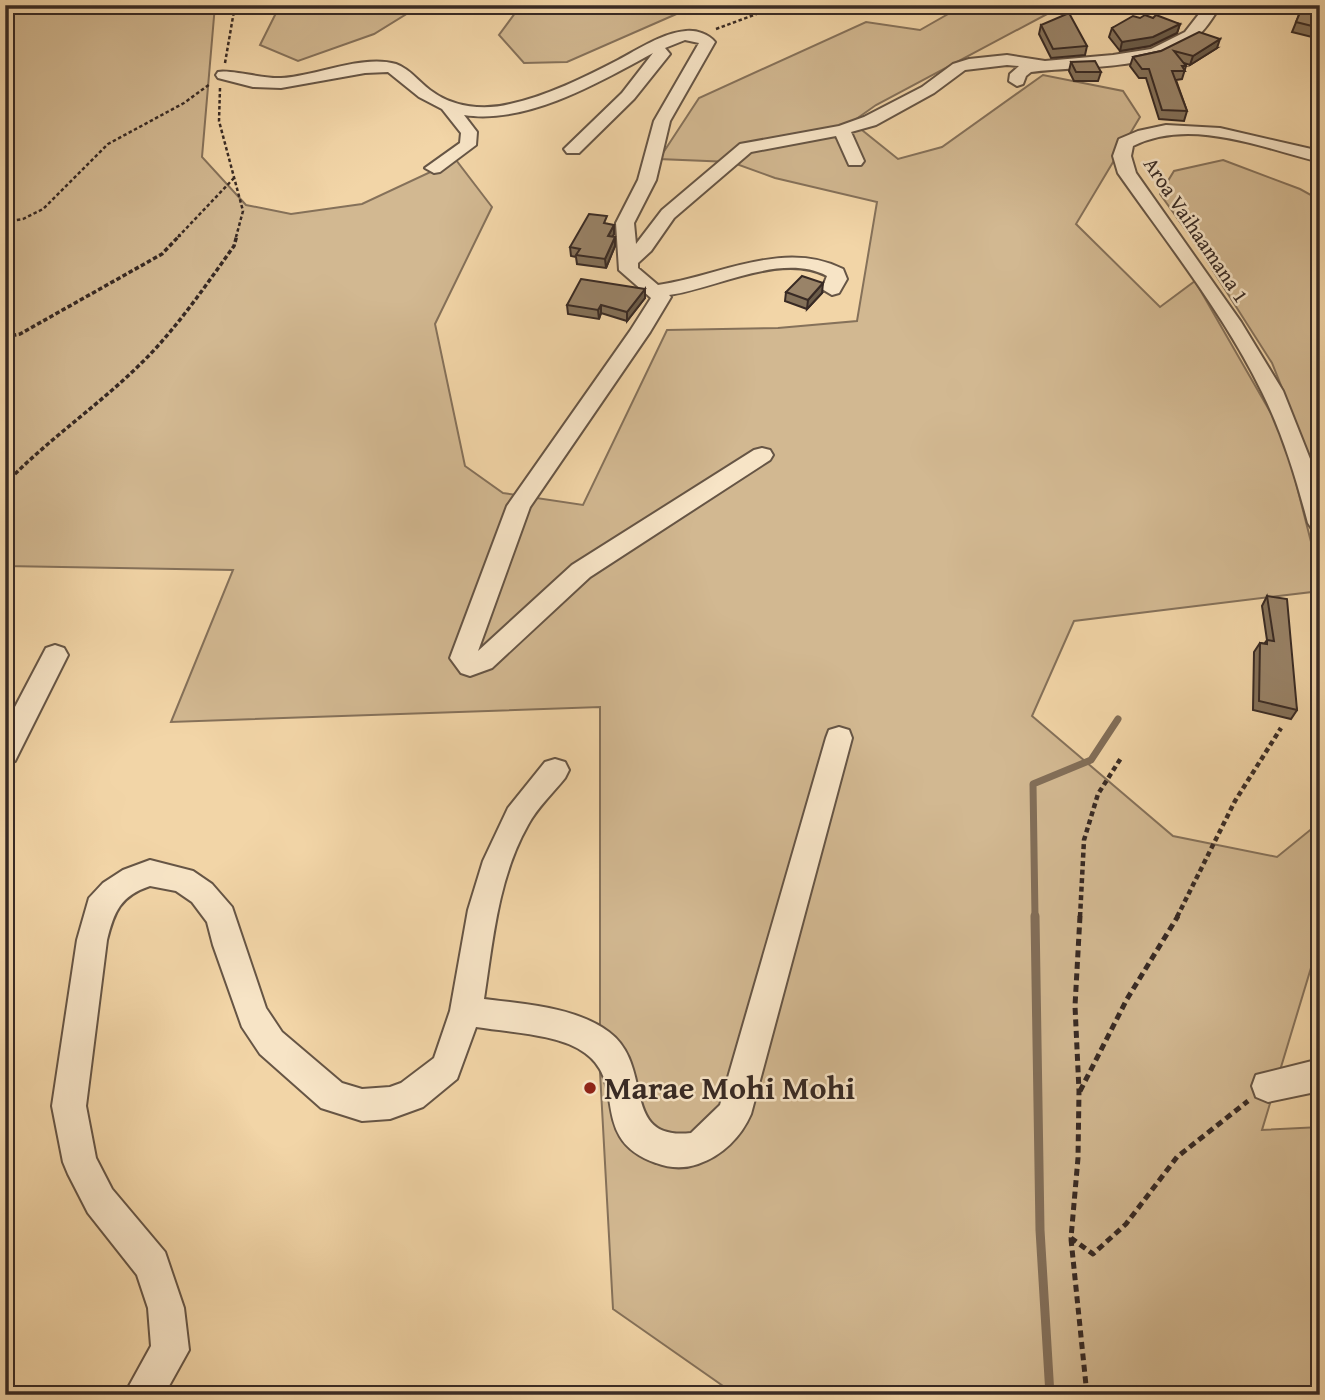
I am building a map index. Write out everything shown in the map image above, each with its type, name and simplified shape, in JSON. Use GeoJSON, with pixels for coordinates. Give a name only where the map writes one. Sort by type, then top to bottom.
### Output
{"type":"FeatureCollection","features":[{"type":"Feature","properties":{"kind":"street"},"geometry":{"type":"LineString","coordinates":[[1017,81],[1018,74],[1027,68],[1152,54],[1172,47],[1190,34],[1214,5]]}},
{"type":"Feature","properties":{"kind":"street"},"geometry":{"type":"LineString","coordinates":[[449,108],[482,112],[525,106],[657,48],[670,39],[684,35],[700,37],[707,41],[704,51],[662,121],[647,180],[630,211],[625,227],[629,270],[661,297],[519,506],[463,658],[470,666],[483,661],[581,571],[762,455]]}},
{"type":"Feature","properties":{"kind":"street"},"geometry":{"type":"LineString","coordinates":[[573,149],[647,76],[662,54],[657,48]]}},
{"type":"Feature","properties":{"kind":"street"},"geometry":{"type":"LineString","coordinates":[[627,263],[644,247],[668,214],[746,148],[778,139],[842,130],[870,121],[928,90],[958,67],[993,60],[1043,65]]}},
{"type":"Feature","properties":{"kind":"street"},"geometry":{"type":"LineString","coordinates":[[219,78],[278,85],[367,67],[391,68],[407,76],[424,93],[449,108],[469,132],[468,145],[434,168]]}},
{"type":"Feature","properties":{"kind":"street"},"geometry":{"type":"LineString","coordinates":[[842,130],[855,161]]}},
{"type":"Feature","properties":{"kind":"street","name":"Aroa Vaihaamana 1"},"geometry":{"type":"LineString","coordinates":[[1320,157],[1269,141],[1236,135],[1159,130],[1136,135],[1125,143],[1122,156],[1127,173],[1205,282],[1264,375],[1308,479],[1320,523]]}},
{"type":"Feature","properties":{"kind":"street"},"geometry":{"type":"LineString","coordinates":[[605,231],[625,227]]}},
{"type":"Feature","properties":{"kind":"street"},"geometry":{"type":"LineString","coordinates":[[656,291],[691,287],[746,268],[807,263],[819,263],[836,273],[837,279],[832,289]]}},
{"type":"Feature","properties":{"kind":"street"},"geometry":{"type":"LineString","coordinates":[[5,753],[55,655]]}},
{"type":"Feature","properties":{"kind":"street"},"geometry":{"type":"LineString","coordinates":[[466,1011],[546,1023],[594,1040],[616,1061],[633,1129],[648,1143],[673,1150],[698,1148],[734,1114],[839,738]]}},
{"type":"Feature","properties":{"kind":"street"},"geometry":{"type":"LineString","coordinates":[[143,1395],[170,1350],[166,1308],[152,1265],[100,1201],[80,1162],[69,1105],[92,940],[100,907],[113,892],[133,879],[150,873],[183,880],[202,893],[221,916],[228,945],[253,1016],[271,1043],[333,1097],[362,1105],[390,1103],[411,1096],[446,1068],[466,1011],[483,910],[497,861],[518,816],[555,770]]}},
{"type":"Feature","properties":{"kind":"street"},"geometry":{"type":"LineString","coordinates":[[1268,1086],[1320,1075]]}},
{"type":"Feature","properties":{"kind":"path"},"geometry":{"type":"LineString","coordinates":[[700,37],[781,5]]}},
{"type":"Feature","properties":{"kind":"path"},"geometry":{"type":"LineString","coordinates":[[5,222],[23,219],[43,209],[108,144],[184,103],[219,78]]}},
{"type":"Feature","properties":{"kind":"path"},"geometry":{"type":"LineString","coordinates":[[5,484],[38,450],[110,392],[155,349],[195,302],[234,246],[241,228],[243,211],[219,121]]}},
{"type":"Feature","properties":{"kind":"path"},"geometry":{"type":"LineString","coordinates":[[5,337],[20,334],[162,254],[235,177]]}},
{"type":"Feature","properties":{"kind":"path"},"geometry":{"type":"LineString","coordinates":[[1079,1091],[1127,999],[1172,927],[1235,801],[1281,728]]}},
{"type":"Feature","properties":{"kind":"path"},"geometry":{"type":"LineString","coordinates":[[1087,1395],[1071,1238],[1078,1158],[1079,1091],[1075,1006],[1084,840],[1098,794],[1121,758]]}},
{"type":"Feature","properties":{"kind":"path"},"geometry":{"type":"LineString","coordinates":[[1071,1238],[1093,1254],[1126,1224],[1177,1157],[1268,1086]]}},
{"type":"Feature","properties":{"kind":"shaded area"},"geometry":{"type":"Polygon","coordinates":[[[5,5],[215,5],[202,157],[246,205],[291,214],[362,204],[456,160],[492,207],[435,324],[465,466],[503,493],[583,505],[667,330],[778,328],[857,321],[877,202],[775,178],[731,162],[659,159],[699,98],[866,22],[920,30],[964,5],[1064,5],[876,105],[852,122],[898,159],[942,147],[1043,75],[1123,91],[1140,117],[1076,224],[1160,307],[1195,281],[1284,436],[1320,577],[1320,591],[1074,621],[1032,716],[1173,836],[1277,857],[1320,822],[1320,938],[1262,1130],[1320,1127],[1320,1395],[736,1395],[613,1309],[600,1072],[600,707],[171,722],[233,570],[5,566],[5,5]]]}},
{"type":"Feature","properties":{"kind":"shaded area"},"geometry":{"type":"Polygon","coordinates":[[[280,5],[421,5],[374,34],[298,61],[260,45],[280,5]]]}},
{"type":"Feature","properties":{"kind":"shaded area"},"geometry":{"type":"Polygon","coordinates":[[[521,5],[697,5],[567,62],[524,63],[499,35],[521,5]]]}},
{"type":"Feature","properties":{"kind":"shaded area"},"geometry":{"type":"Polygon","coordinates":[[[1223,160],[1300,189],[1320,200],[1320,483],[1272,363],[1198,247],[1160,194],[1174,171],[1223,160]]]}},
{"type":"Feature","properties":{"kind":"building"},"geometry":{"type":"Polygon","coordinates":[[[1303,5],[1320,5],[1320,28],[1296,22],[1303,5]]]}},
{"type":"Feature","properties":{"kind":"building"},"geometry":{"type":"Polygon","coordinates":[[[1069,13],[1087,46],[1053,49],[1041,25],[1069,13]]]}},
{"type":"Feature","properties":{"kind":"building"},"geometry":{"type":"Polygon","coordinates":[[[1145,15],[1153,18],[1156,15],[1180,24],[1153,37],[1122,42],[1112,28],[1133,16],[1140,18],[1145,15]]]}},
{"type":"Feature","properties":{"kind":"building"},"geometry":{"type":"Polygon","coordinates":[[[1199,32],[1220,39],[1193,56],[1174,51],[1186,66],[1182,66],[1185,71],[1172,71],[1187,111],[1162,110],[1149,69],[1142,69],[1133,57],[1161,51],[1199,32]]]}},
{"type":"Feature","properties":{"kind":"building"},"geometry":{"type":"Polygon","coordinates":[[[1095,61],[1101,72],[1076,72],[1071,62],[1095,61]]]}},
{"type":"Feature","properties":{"kind":"building"},"geometry":{"type":"Polygon","coordinates":[[[589,214],[607,216],[604,223],[614,225],[608,236],[615,237],[605,259],[576,255],[580,249],[570,247],[589,214]]]}},
{"type":"Feature","properties":{"kind":"building"},"geometry":{"type":"Polygon","coordinates":[[[802,276],[823,283],[808,300],[786,292],[802,276]]]}},
{"type":"Feature","properties":{"kind":"building"},"geometry":{"type":"Polygon","coordinates":[[[581,279],[645,289],[627,312],[601,305],[598,310],[567,305],[581,279]]]}},
{"type":"Feature","properties":{"kind":"building"},"geometry":{"type":"Polygon","coordinates":[[[1267,596],[1287,599],[1297,710],[1259,701],[1260,643],[1274,641],[1267,596]]]}},
{"type":"Feature","properties":{"kind":"waterway"},"geometry":{"type":"LineString","coordinates":[[1035,917],[1033,784],[1091,760],[1118,719]]}},
{"type":"Feature","properties":{"kind":"waterway"},"geometry":{"type":"LineString","coordinates":[[1035,916],[1040,1230],[1050,1395]]}},
{"type":"Feature","properties":{"kind":"place","name":"Marae Mohi Mohi"},"geometry":{"type":"Point","coordinates":[590,1088]}}]}
